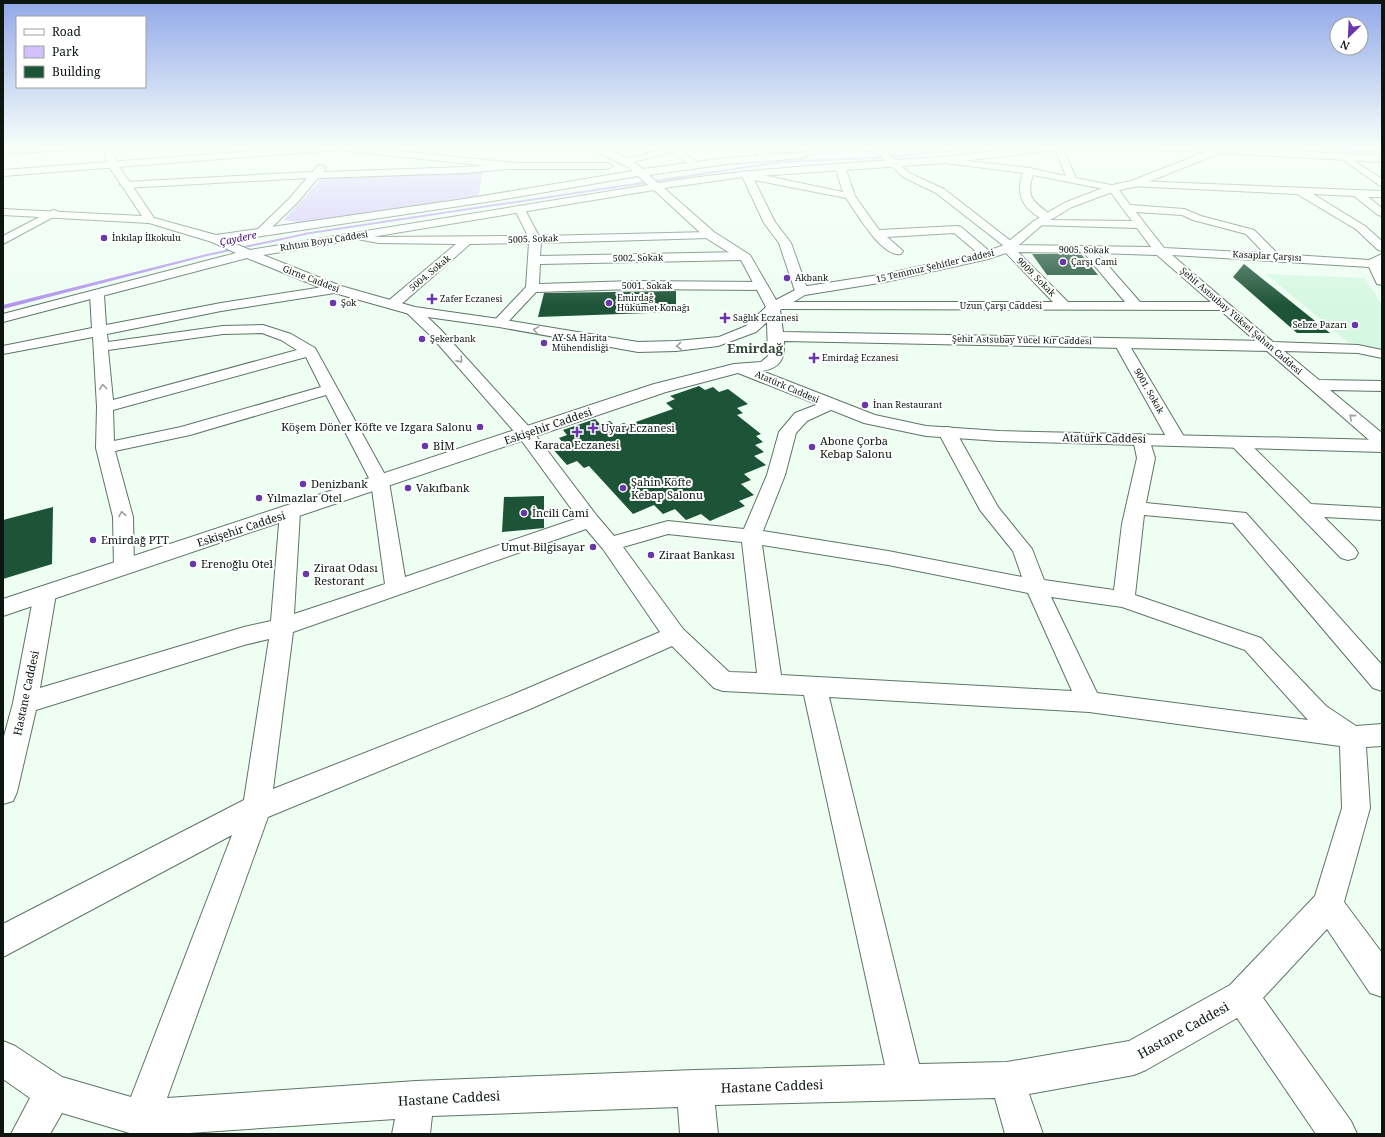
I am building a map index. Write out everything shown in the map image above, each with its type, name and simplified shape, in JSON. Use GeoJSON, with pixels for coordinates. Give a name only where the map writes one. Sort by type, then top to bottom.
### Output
{"type":"FeatureCollection","features":[{"type":"Feature","properties":{"kind":"street"},"geometry":{"type":"LineString","coordinates":[[137,200],[150,220]]}},
{"type":"Feature","properties":{"kind":"street"},"geometry":{"type":"LineString","coordinates":[[261,232],[294,200]]}},
{"type":"Feature","properties":{"kind":"street","name":"Rıhtım Boyu Caddesi"},"geometry":{"type":"LineString","coordinates":[[220,240],[261,232],[476,200]]}},
{"type":"Feature","properties":{"kind":"street","name":"Rıhtım Boyu Caddesi"},"geometry":{"type":"LineString","coordinates":[[3,318],[97,295],[188,269],[248,254],[576,200]]}},
{"type":"Feature","properties":{"kind":"street"},"geometry":{"type":"LineString","coordinates":[[671,200],[710,235],[746,258],[776,307],[777,355]]}},
{"type":"Feature","properties":{"kind":"street"},"geometry":{"type":"LineString","coordinates":[[758,200],[770,223],[785,244],[801,291]]}},
{"type":"Feature","properties":{"kind":"street"},"geometry":{"type":"LineString","coordinates":[[853,200],[876,234],[897,251]]}},
{"type":"Feature","properties":{"kind":"street","name":"9009. Sokak"},"geometry":{"type":"LineString","coordinates":[[951,200],[1009,246],[1064,306]]}},
{"type":"Feature","properties":{"kind":"street"},"geometry":{"type":"LineString","coordinates":[[1026,200],[1042,220],[1140,225]]}},
{"type":"Feature","properties":{"kind":"street","name":"15 Temmuz Şehitler Caddesi"},"geometry":{"type":"LineString","coordinates":[[711,350],[751,329],[776,307],[801,291],[885,278],[988,255],[1009,246],[1042,220],[1068,205],[1081,200]]}},
{"type":"Feature","properties":{"kind":"street","name":"Şehit Astsubay Yüksel Şahan Caddesi"},"geometry":{"type":"LineString","coordinates":[[1121,200],[1160,251],[1382,442]]}},
{"type":"Feature","properties":{"kind":"street"},"geometry":{"type":"LineString","coordinates":[[1314,200],[1362,230],[1382,247]]}},
{"type":"Feature","properties":{"kind":"street"},"geometry":{"type":"LineString","coordinates":[[1366,200],[1382,213]]}},
{"type":"Feature","properties":{"kind":"street"},"geometry":{"type":"LineString","coordinates":[[1127,208],[1184,212],[1210,210]]}},
{"type":"Feature","properties":{"kind":"street"},"geometry":{"type":"LineString","coordinates":[[499,323],[532,288],[535,239],[520,210]]}},
{"type":"Feature","properties":{"kind":"street","name":"Girne Caddesi"},"geometry":{"type":"LineString","coordinates":[[3,212],[53,213],[150,220],[220,240],[248,254],[336,289],[394,304],[414,311],[499,323],[638,347],[676,346],[711,350]]}},
{"type":"Feature","properties":{"kind":"street"},"geometry":{"type":"LineString","coordinates":[[1184,212],[1197,218],[1250,232],[1272,256]]}},
{"type":"Feature","properties":{"kind":"street"},"geometry":{"type":"LineString","coordinates":[[3,241],[53,213]]}},
{"type":"Feature","properties":{"kind":"street"},"geometry":{"type":"LineString","coordinates":[[1362,230],[1375,226]]}},
{"type":"Feature","properties":{"kind":"street"},"geometry":{"type":"LineString","coordinates":[[876,234],[957,229],[988,255]]}},
{"type":"Feature","properties":{"kind":"street","name":"5005. Sokak"},"geometry":{"type":"LineString","coordinates":[[355,236],[379,240],[467,241],[710,235]]}},
{"type":"Feature","properties":{"kind":"street","name":"5004. Sokak"},"geometry":{"type":"LineString","coordinates":[[394,304],[467,241]]}},
{"type":"Feature","properties":{"kind":"street","name":"9005. Sokak"},"geometry":{"type":"LineString","coordinates":[[1009,246],[1088,250],[1160,251]]}},
{"type":"Feature","properties":{"kind":"street"},"geometry":{"type":"LineString","coordinates":[[1088,250],[1136,306]]}},
{"type":"Feature","properties":{"kind":"street","name":"Kasaplar Çarşısı"},"geometry":{"type":"LineString","coordinates":[[1160,251],[1379,262]]}},
{"type":"Feature","properties":{"kind":"street","name":"5002. Sokak"},"geometry":{"type":"LineString","coordinates":[[534,260],[743,256]]}},
{"type":"Feature","properties":{"kind":"street"},"geometry":{"type":"LineString","coordinates":[[1379,262],[1382,281]]}},
{"type":"Feature","properties":{"kind":"street","name":"5001. Sokak"},"geometry":{"type":"LineString","coordinates":[[532,288],[634,285],[762,286]]}},
{"type":"Feature","properties":{"kind":"street"},"geometry":{"type":"LineString","coordinates":[[100,339],[221,307],[336,289]]}},
{"type":"Feature","properties":{"kind":"street"},"geometry":{"type":"LineString","coordinates":[[97,295],[105,407],[105,448],[123,516],[124,567]]}},
{"type":"Feature","properties":{"kind":"street","name":"Uzun Çarşı Caddesi"},"geometry":{"type":"LineString","coordinates":[[776,307],[1224,306]]}},
{"type":"Feature","properties":{"kind":"street"},"geometry":{"type":"LineString","coordinates":[[221,307],[223,330]]}},
{"type":"Feature","properties":{"kind":"street"},"geometry":{"type":"LineString","coordinates":[[414,311],[436,333],[525,433],[590,521],[610,544],[674,635],[723,681],[1089,702],[1368,736]]}},
{"type":"Feature","properties":{"kind":"street"},"geometry":{"type":"LineString","coordinates":[[3,350],[100,339],[223,330],[263,329],[286,337],[310,351],[380,482],[396,588]]}},
{"type":"Feature","properties":{"kind":"street","name":"Atatürk Caddesi"},"geometry":{"type":"LineString","coordinates":[[830,405],[797,381],[777,355],[774,347],[762,340],[744,336],[711,350],[716,362],[739,369],[830,405],[870,419],[926,431],[999,436],[1382,446]]}},
{"type":"Feature","properties":{"kind":"street","name":"Şehit Astsubay Yücel Kır Caddesi"},"geometry":{"type":"LineString","coordinates":[[776,336],[1269,346]]}},
{"type":"Feature","properties":{"kind":"street","name":"9001. Sokak"},"geometry":{"type":"LineString","coordinates":[[1121,343],[1177,440]]}},
{"type":"Feature","properties":{"kind":"street"},"geometry":{"type":"LineString","coordinates":[[1269,346],[1358,349],[1382,354]]}},
{"type":"Feature","properties":{"kind":"street","name":"Eskişehir Caddesi"},"geometry":{"type":"LineString","coordinates":[[660,388],[711,350]]}},
{"type":"Feature","properties":{"kind":"street"},"geometry":{"type":"LineString","coordinates":[[105,407],[310,351]]}},
{"type":"Feature","properties":{"kind":"street","name":"Eskişehir Caddesi"},"geometry":{"type":"LineString","coordinates":[[3,608],[660,388],[739,369],[765,366],[777,355]]}},
{"type":"Feature","properties":{"kind":"street"},"geometry":{"type":"LineString","coordinates":[[1316,385],[1382,386]]}},
{"type":"Feature","properties":{"kind":"street"},"geometry":{"type":"LineString","coordinates":[[105,448],[184,431],[331,389]]}},
{"type":"Feature","properties":{"kind":"street"},"geometry":{"type":"LineString","coordinates":[[770,683],[751,536],[776,475],[788,432],[801,417],[830,405]]}},
{"type":"Feature","properties":{"kind":"street"},"geometry":{"type":"LineString","coordinates":[[947,432],[990,510],[1022,549],[1036,587],[1089,702]]}},
{"type":"Feature","properties":{"kind":"street"},"geometry":{"type":"LineString","coordinates":[[1124,599],[1132,524],[1146,458],[1142,439]]}},
{"type":"Feature","properties":{"kind":"street"},"geometry":{"type":"LineString","coordinates":[[1238,442],[1348,552]]}},
{"type":"Feature","properties":{"kind":"street"},"geometry":{"type":"LineString","coordinates":[[1135,508],[1239,517],[1382,681]]}},
{"type":"Feature","properties":{"kind":"street"},"geometry":{"type":"LineString","coordinates":[[1306,510],[1382,514]]}},
{"type":"Feature","properties":{"kind":"street"},"geometry":{"type":"LineString","coordinates":[[141,1118],[257,808],[282,627],[290,512]]}},
{"type":"Feature","properties":{"kind":"street"},"geometry":{"type":"LineString","coordinates":[[25,703],[244,636],[282,627],[590,521]]}},
{"type":"Feature","properties":{"kind":"street"},"geometry":{"type":"LineString","coordinates":[[610,544],[668,527],[751,536],[888,558],[1036,587],[1124,599],[1253,644],[1316,713],[1368,736]]}},
{"type":"Feature","properties":{"kind":"street","name":"Hastane Caddesi"},"geometry":{"type":"LineString","coordinates":[[3,792],[25,703],[46,594]]}},
{"type":"Feature","properties":{"kind":"street"},"geometry":{"type":"LineString","coordinates":[[3,941],[257,808],[521,702],[674,635]]}},
{"type":"Feature","properties":{"kind":"street"},"geometry":{"type":"LineString","coordinates":[[814,686],[906,1082]]}},
{"type":"Feature","properties":{"kind":"street","name":"Hastane Caddesi"},"geometry":{"type":"LineString","coordinates":[[3,1058],[53,1093],[141,1118],[416,1099],[695,1088],[1007,1080],[1134,1058],[1242,997],[1328,905],[1356,808],[1368,736]]}},
{"type":"Feature","properties":{"kind":"street"},"geometry":{"type":"LineString","coordinates":[[1328,905],[1382,981]]}},
{"type":"Feature","properties":{"kind":"street"},"geometry":{"type":"LineString","coordinates":[[1242,997],[1338,1134]]}},
{"type":"Feature","properties":{"kind":"street"},"geometry":{"type":"LineString","coordinates":[[1007,1080],[1024,1134]]}},
{"type":"Feature","properties":{"kind":"street"},"geometry":{"type":"LineString","coordinates":[[695,1088],[699,1134]]}},
{"type":"Feature","properties":{"kind":"street"},"geometry":{"type":"LineString","coordinates":[[30,1134],[53,1093]]}},
{"type":"Feature","properties":{"kind":"street"},"geometry":{"type":"LineString","coordinates":[[412,1134],[416,1099]]}},
{"type":"Feature","properties":{"kind":"shaded area","name":"Sebze Pazarı"},"geometry":{"type":"Polygon","coordinates":[[[1266,274],[1365,278],[1382,305],[1382,350],[1351,345],[1266,274]]]}},
{"type":"Feature","properties":{"kind":"green space"},"geometry":{"type":"Polygon","coordinates":[[[302,200],[464,200],[305,223],[284,220],[302,200]]]}},
{"type":"Feature","properties":{"kind":"building","name":"Çarşı Cami"},"geometry":{"type":"Polygon","coordinates":[[[1032,254],[1081,254],[1098,275],[1047,275],[1032,254]]]}},
{"type":"Feature","properties":{"kind":"building"},"geometry":{"type":"Polygon","coordinates":[[[1244,264],[1330,333],[1297,333],[1233,277],[1244,264]]]}},
{"type":"Feature","properties":{"kind":"building","name":"Emirdağ Hükümet Konağı"},"geometry":{"type":"Polygon","coordinates":[[[676,291],[676,312],[538,317],[544,293],[676,291]]]}},
{"type":"Feature","properties":{"kind":"building"},"geometry":{"type":"Polygon","coordinates":[[[699,386],[705,390],[713,387],[719,392],[728,389],[748,404],[737,408],[743,413],[737,415],[761,434],[756,436],[763,442],[755,445],[764,452],[754,456],[766,465],[744,474],[751,480],[741,484],[754,495],[739,501],[745,506],[710,521],[701,514],[686,520],[675,509],[663,514],[654,505],[633,514],[589,466],[584,468],[577,461],[567,465],[551,447],[563,443],[559,438],[567,435],[563,430],[595,419],[600,424],[610,421],[615,426],[624,423],[627,425],[673,409],[666,403],[675,399],[670,396],[699,386]]]}},
{"type":"Feature","properties":{"kind":"building","name":"İncili Cami"},"geometry":{"type":"Polygon","coordinates":[[[544,496],[544,528],[502,532],[504,497],[544,496]]]}},
{"type":"Feature","properties":{"kind":"building"},"geometry":{"type":"Polygon","coordinates":[[[53,507],[52,564],[3,579],[3,520],[53,507]]]}},
{"type":"Feature","properties":{"kind":"waterway","name":"Çaydere"},"geometry":{"type":"LineString","coordinates":[[3,307],[207,255],[310,233],[529,200]]}},
{"type":"Feature","properties":{"kind":"place","name":"İnkılap İlkokulu"},"geometry":{"type":"Point","coordinates":[104,238]}},
{"type":"Feature","properties":{"kind":"place","name":"Çarşı Cami"},"geometry":{"type":"Point","coordinates":[1063,262]}},
{"type":"Feature","properties":{"kind":"place","name":"Akbank"},"geometry":{"type":"Point","coordinates":[787,278]}},
{"type":"Feature","properties":{"kind":"place","name":"Zafer Eczanesi"},"geometry":{"type":"Point","coordinates":[432,299]}},
{"type":"Feature","properties":{"kind":"place","name":"Şok"},"geometry":{"type":"Point","coordinates":[333,303]}},
{"type":"Feature","properties":{"kind":"place","name":"Emirdağ Hükümet Konağı"},"geometry":{"type":"Point","coordinates":[609,303]}},
{"type":"Feature","properties":{"kind":"place","name":"Sağlık Eczanesi"},"geometry":{"type":"Point","coordinates":[725,318]}},
{"type":"Feature","properties":{"kind":"place","name":"Sebze Pazarı"},"geometry":{"type":"Point","coordinates":[1355,325]}},
{"type":"Feature","properties":{"kind":"place","name":"Şekerbank"},"geometry":{"type":"Point","coordinates":[422,339]}},
{"type":"Feature","properties":{"kind":"place","name":"AY-SA Harita Mühendisliği"},"geometry":{"type":"Point","coordinates":[544,343]}},
{"type":"Feature","properties":{"kind":"place","name":"Emirdağ Eczanesi"},"geometry":{"type":"Point","coordinates":[814,358]}},
{"type":"Feature","properties":{"kind":"place","name":"İnan Restaurant"},"geometry":{"type":"Point","coordinates":[865,405]}},
{"type":"Feature","properties":{"kind":"place","name":"Köşem Döner Köfte ve Izgara Salonu"},"geometry":{"type":"Point","coordinates":[480,427]}},
{"type":"Feature","properties":{"kind":"place","name":"Uyar Eczanesi"},"geometry":{"type":"Point","coordinates":[593,428]}},
{"type":"Feature","properties":{"kind":"place","name":"Karaca Eczanesi"},"geometry":{"type":"Point","coordinates":[577,432]}},
{"type":"Feature","properties":{"kind":"place","name":"BİM"},"geometry":{"type":"Point","coordinates":[425,446]}},
{"type":"Feature","properties":{"kind":"place","name":"Abone Çorba Kebap Salonu"},"geometry":{"type":"Point","coordinates":[812,447]}},
{"type":"Feature","properties":{"kind":"place","name":"Denizbank"},"geometry":{"type":"Point","coordinates":[303,484]}},
{"type":"Feature","properties":{"kind":"place","name":"Vakıfbank"},"geometry":{"type":"Point","coordinates":[408,488]}},
{"type":"Feature","properties":{"kind":"place","name":"Şahin Köfte Kebap Salonu"},"geometry":{"type":"Point","coordinates":[623,488]}},
{"type":"Feature","properties":{"kind":"place","name":"Yılmazlar Otel"},"geometry":{"type":"Point","coordinates":[259,498]}},
{"type":"Feature","properties":{"kind":"place","name":"İncili Cami"},"geometry":{"type":"Point","coordinates":[524,513]}},
{"type":"Feature","properties":{"kind":"place","name":"Emirdağ PTT"},"geometry":{"type":"Point","coordinates":[93,540]}},
{"type":"Feature","properties":{"kind":"place","name":"Umut Bilgisayar"},"geometry":{"type":"Point","coordinates":[593,547]}},
{"type":"Feature","properties":{"kind":"place","name":"Ziraat Bankası"},"geometry":{"type":"Point","coordinates":[651,555]}},
{"type":"Feature","properties":{"kind":"place","name":"Erenoğlu Otel"},"geometry":{"type":"Point","coordinates":[193,564]}},
{"type":"Feature","properties":{"kind":"place","name":"Ziraat Odası Restorant"},"geometry":{"type":"Point","coordinates":[306,574]}},
{"type":"Feature","properties":{"kind":"district","name":"Emirdağ"},"geometry":{"type":"Point","coordinates":[755,348]}}]}
